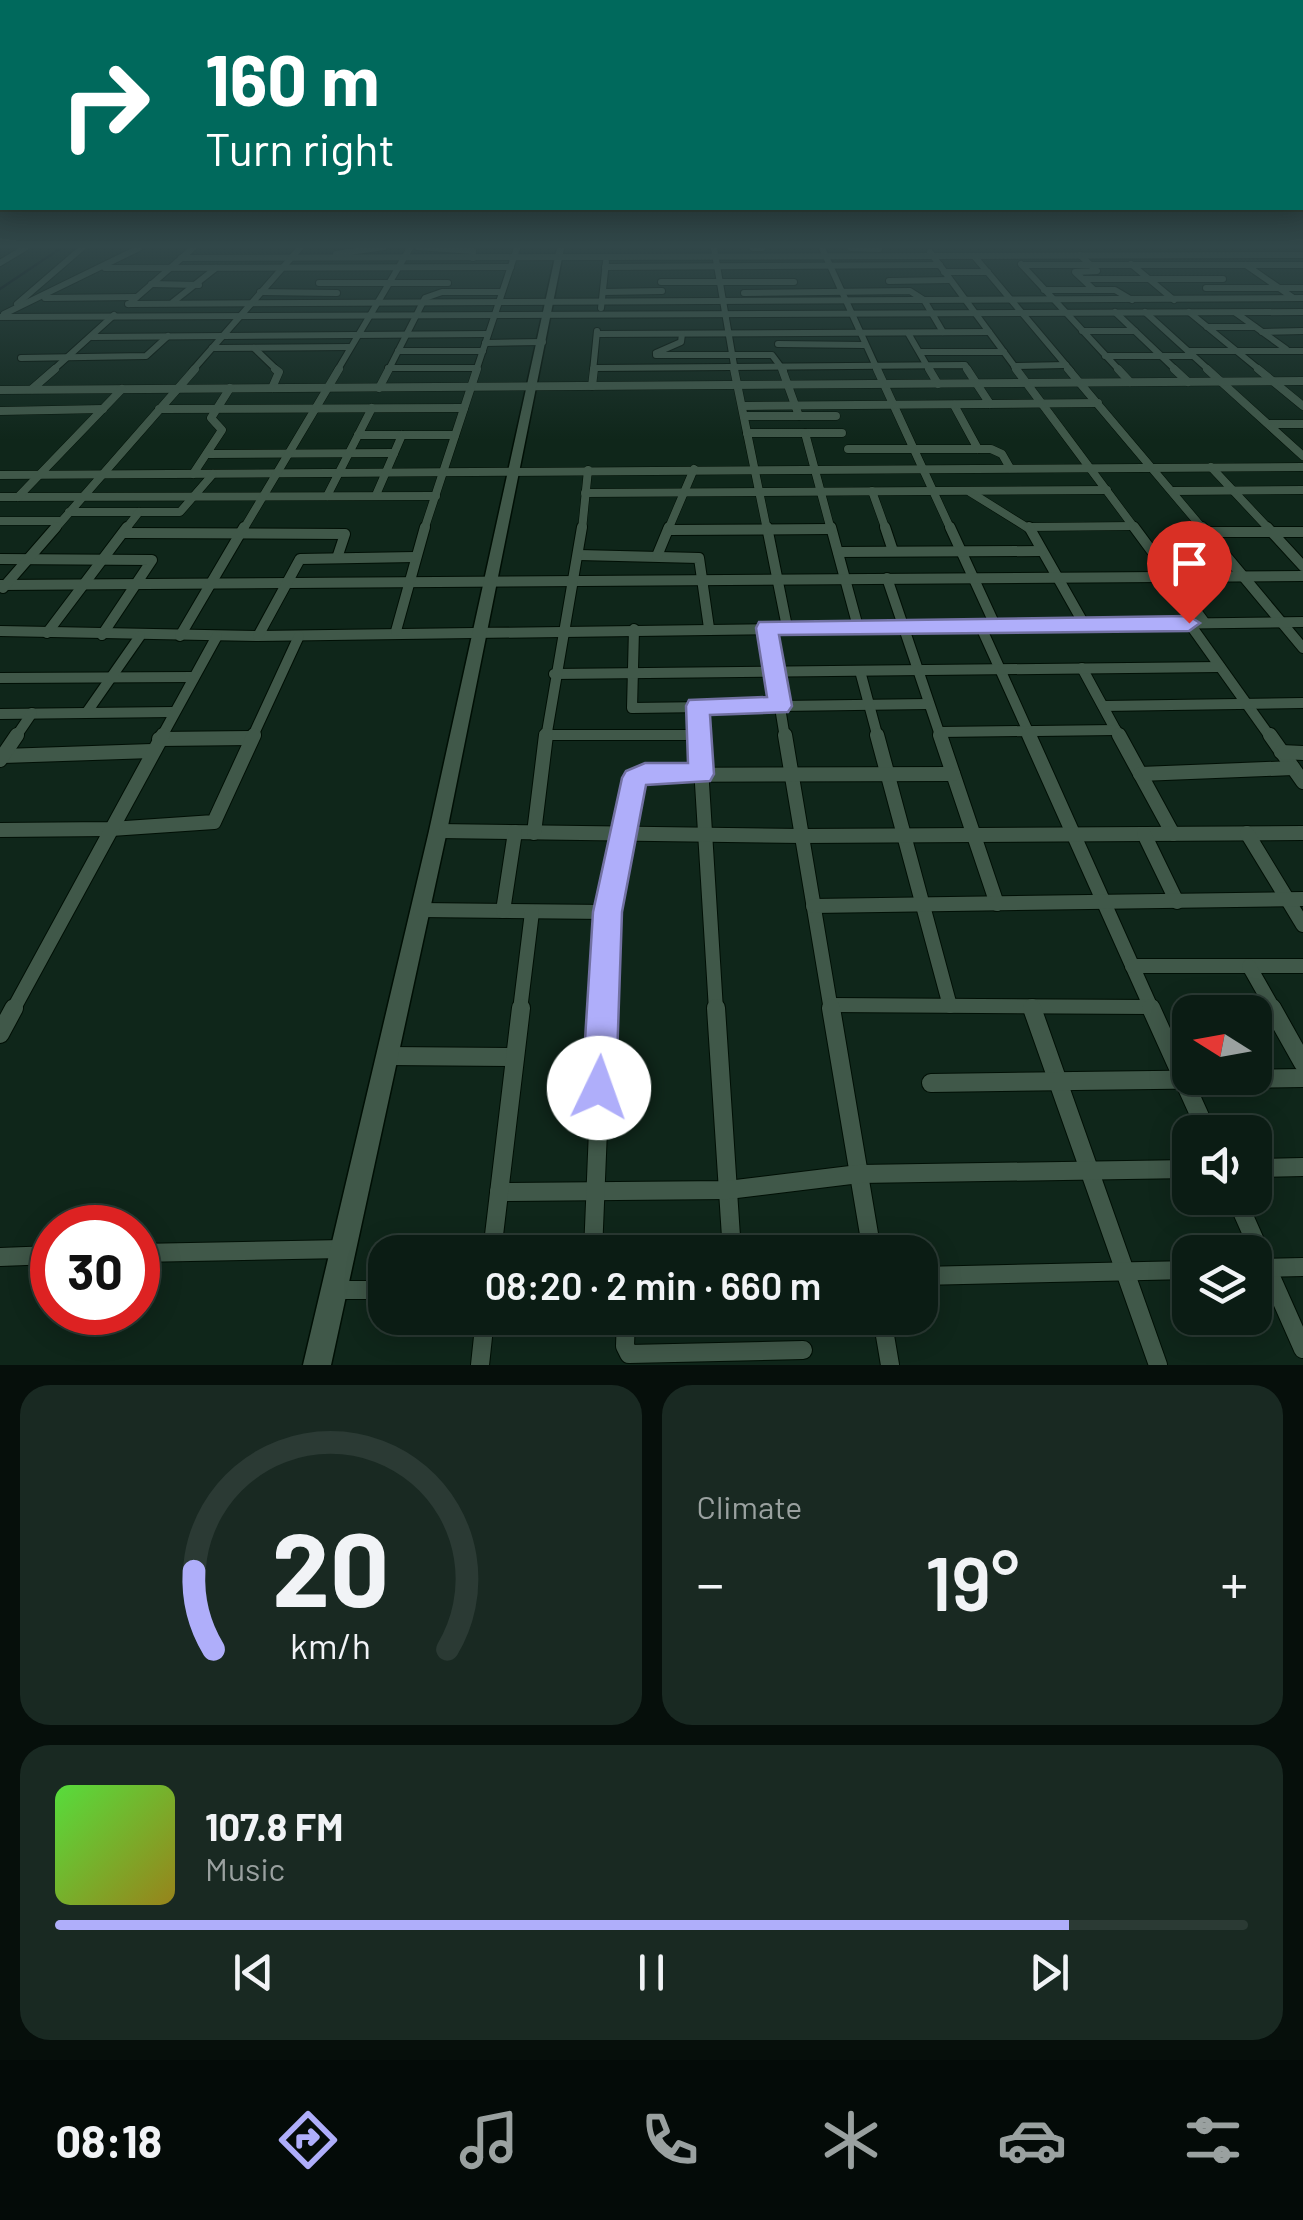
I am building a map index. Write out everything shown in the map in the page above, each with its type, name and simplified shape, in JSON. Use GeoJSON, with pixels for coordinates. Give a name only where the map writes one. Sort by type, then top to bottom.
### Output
{"type":"FeatureCollection","features":[{"type":"Feature","properties":{"kind":"main road"},"geometry":{"type":"LineString","coordinates":[[318,1365],[548,312]]}},
{"type":"Feature","properties":{"kind":"street"},"geometry":{"type":"LineString","coordinates":[[32,389],[119,312]]}},
{"type":"Feature","properties":{"kind":"street"},"geometry":{"type":"LineString","coordinates":[[138,336],[163,312]]}},
{"type":"Feature","properties":{"kind":"street"},"geometry":{"type":"LineString","coordinates":[[2,587],[243,312]]}},
{"type":"Feature","properties":{"kind":"street"},"geometry":{"type":"LineString","coordinates":[[298,347],[325,312]]}},
{"type":"Feature","properties":{"kind":"street"},"geometry":{"type":"LineString","coordinates":[[180,636],[370,312]]}},
{"type":"Feature","properties":{"kind":"street"},"geometry":{"type":"LineString","coordinates":[[379,388],[416,312]]}},
{"type":"Feature","properties":{"kind":"street"},"geometry":{"type":"LineString","coordinates":[[396,632],[415,557],[493,312]]}},
{"type":"Feature","properties":{"kind":"street"},"geometry":{"type":"LineString","coordinates":[[2,316],[492,316],[523,312]]}},
{"type":"Feature","properties":{"kind":"street"},"geometry":{"type":"LineString","coordinates":[[575,312],[598,315],[1235,312],[1288,351]]}},
{"type":"Feature","properties":{"kind":"street"},"geometry":{"type":"LineString","coordinates":[[592,386],[599,312]]}},
{"type":"Feature","properties":{"kind":"street"},"geometry":{"type":"LineString","coordinates":[[1116,312],[1188,382]]}},
{"type":"Feature","properties":{"kind":"street"},"geometry":{"type":"LineString","coordinates":[[1146,312],[1303,456]]}},
{"type":"Feature","properties":{"kind":"street"},"geometry":{"type":"LineString","coordinates":[[1189,312],[1301,403]]}},
{"type":"Feature","properties":{"kind":"street"},"geometry":{"type":"LineString","coordinates":[[932,313],[944,332]]}},
{"type":"Feature","properties":{"kind":"street"},"geometry":{"type":"LineString","coordinates":[[975,313],[1205,623]]}},
{"type":"Feature","properties":{"kind":"street"},"geometry":{"type":"LineString","coordinates":[[1022,313],[1303,648]]}},
{"type":"Feature","properties":{"kind":"street"},"geometry":{"type":"LineString","coordinates":[[1065,313],[1130,382]]}},
{"type":"Feature","properties":{"kind":"street"},"geometry":{"type":"LineString","coordinates":[[723,314],[786,628]]}},
{"type":"Feature","properties":{"kind":"street"},"geometry":{"type":"LineString","coordinates":[[769,314],[778,344]]}},
{"type":"Feature","properties":{"kind":"street"},"geometry":{"type":"LineString","coordinates":[[849,314],[973,577],[1000,669],[1172,1056]]}},
{"type":"Feature","properties":{"kind":"street"},"geometry":{"type":"LineString","coordinates":[[1207,327],[1303,331]]}},
{"type":"Feature","properties":{"kind":"street"},"geometry":{"type":"LineString","coordinates":[[1082,331],[1134,331]]}},
{"type":"Feature","properties":{"kind":"street"},"geometry":{"type":"LineString","coordinates":[[908,332],[938,384]]}},
{"type":"Feature","properties":{"kind":"street"},"geometry":{"type":"LineString","coordinates":[[596,334],[989,332]]}},
{"type":"Feature","properties":{"kind":"street"},"geometry":{"type":"LineString","coordinates":[[92,337],[405,334],[485,343]]}},
{"type":"Feature","properties":{"kind":"street"},"geometry":{"type":"LineString","coordinates":[[656,368],[660,348],[681,342],[682,334]]}},
{"type":"Feature","properties":{"kind":"street"},"geometry":{"type":"LineString","coordinates":[[21,358],[146,356],[168,336]]}},
{"type":"Feature","properties":{"kind":"street"},"geometry":{"type":"LineString","coordinates":[[398,351],[543,342]]}},
{"type":"Feature","properties":{"kind":"street"},"geometry":{"type":"LineString","coordinates":[[772,355],[772,347],[778,344],[864,345]]}},
{"type":"Feature","properties":{"kind":"street"},"geometry":{"type":"LineString","coordinates":[[212,348],[350,347]]}},
{"type":"Feature","properties":{"kind":"street"},"geometry":{"type":"LineString","coordinates":[[254,348],[278,372],[272,388]]}},
{"type":"Feature","properties":{"kind":"street"},"geometry":{"type":"LineString","coordinates":[[1106,356],[1303,351]]}},
{"type":"Feature","properties":{"kind":"street"},"geometry":{"type":"LineString","coordinates":[[920,352],[1004,352]]}},
{"type":"Feature","properties":{"kind":"street"},"geometry":{"type":"LineString","coordinates":[[656,355],[772,355],[784,367],[798,411]]}},
{"type":"Feature","properties":{"kind":"street"},"geometry":{"type":"LineString","coordinates":[[594,368],[965,365],[990,404]]}},
{"type":"Feature","properties":{"kind":"street"},"geometry":{"type":"LineString","coordinates":[[1014,366],[1066,365]]}},
{"type":"Feature","properties":{"kind":"street"},"geometry":{"type":"LineString","coordinates":[[388,368],[476,368]]}},
{"type":"Feature","properties":{"kind":"street"},"geometry":{"type":"LineString","coordinates":[[684,368],[686,385]]}},
{"type":"Feature","properties":{"kind":"street"},"geometry":{"type":"LineString","coordinates":[[0,390],[1303,381]]}},
{"type":"Feature","properties":{"kind":"street"},"geometry":{"type":"LineString","coordinates":[[412,408],[421,387]]}},
{"type":"Feature","properties":{"kind":"street"},"geometry":{"type":"LineString","coordinates":[[192,474],[222,430],[211,420],[214,409],[230,388]]}},
{"type":"Feature","properties":{"kind":"street"},"geometry":{"type":"LineString","coordinates":[[18,497],[122,389]]}},
{"type":"Feature","properties":{"kind":"street"},"geometry":{"type":"LineString","coordinates":[[743,411],[1098,403]]}},
{"type":"Feature","properties":{"kind":"street"},"geometry":{"type":"LineString","coordinates":[[954,405],[978,449]]}},
{"type":"Feature","properties":{"kind":"street"},"geometry":{"type":"LineString","coordinates":[[327,496],[372,408]]}},
{"type":"Feature","properties":{"kind":"street"},"geometry":{"type":"LineString","coordinates":[[159,409],[464,408]]}},
{"type":"Feature","properties":{"kind":"street"},"geometry":{"type":"LineString","coordinates":[[0,410],[104,409]]}},
{"type":"Feature","properties":{"kind":"street"},"geometry":{"type":"LineString","coordinates":[[0,420],[11,410]]}},
{"type":"Feature","properties":{"kind":"street"},"geometry":{"type":"LineString","coordinates":[[834,411],[855,468]]}},
{"type":"Feature","properties":{"kind":"street"},"geometry":{"type":"LineString","coordinates":[[1269,424],[1303,424]]}},
{"type":"Feature","properties":{"kind":"street"},"geometry":{"type":"LineString","coordinates":[[747,432],[842,433]]}},
{"type":"Feature","properties":{"kind":"street"},"geometry":{"type":"LineString","coordinates":[[806,433],[858,627]]}},
{"type":"Feature","properties":{"kind":"street"},"geometry":{"type":"LineString","coordinates":[[358,435],[455,435]]}},
{"type":"Feature","properties":{"kind":"street"},"geometry":{"type":"LineString","coordinates":[[376,496],[402,435]]}},
{"type":"Feature","properties":{"kind":"street"},"geometry":{"type":"LineString","coordinates":[[848,450],[1000,451],[1010,468]]}},
{"type":"Feature","properties":{"kind":"street"},"geometry":{"type":"LineString","coordinates":[[208,454],[394,453]]}},
{"type":"Feature","properties":{"kind":"street"},"geometry":{"type":"LineString","coordinates":[[1211,467],[1303,566]]}},
{"type":"Feature","properties":{"kind":"street"},"geometry":{"type":"LineString","coordinates":[[0,475],[1303,467]]}},
{"type":"Feature","properties":{"kind":"street"},"geometry":{"type":"LineString","coordinates":[[657,556],[694,469]]}},
{"type":"Feature","properties":{"kind":"street"},"geometry":{"type":"LineString","coordinates":[[534,833],[554,674],[574,580],[588,470]]}},
{"type":"Feature","properties":{"kind":"street"},"geometry":{"type":"LineString","coordinates":[[69,512],[180,512],[213,474]]}},
{"type":"Feature","properties":{"kind":"street"},"geometry":{"type":"LineString","coordinates":[[585,494],[1107,490]]}},
{"type":"Feature","properties":{"kind":"street"},"geometry":{"type":"LineString","coordinates":[[1172,491],[1303,490]]}},
{"type":"Feature","properties":{"kind":"street"},"geometry":{"type":"LineString","coordinates":[[872,491],[893,551]]}},
{"type":"Feature","properties":{"kind":"street"},"geometry":{"type":"LineString","coordinates":[[968,491],[1028,528],[1084,624]]}},
{"type":"Feature","properties":{"kind":"street"},"geometry":{"type":"LineString","coordinates":[[0,497],[436,496]]}},
{"type":"Feature","properties":{"kind":"street"},"geometry":{"type":"LineString","coordinates":[[47,633],[140,512]]}},
{"type":"Feature","properties":{"kind":"street"},"geometry":{"type":"LineString","coordinates":[[0,521],[60,521]]}},
{"type":"Feature","properties":{"kind":"street"},"geometry":{"type":"LineString","coordinates":[[1028,528],[1134,526]]}},
{"type":"Feature","properties":{"kind":"street"},"geometry":{"type":"LineString","coordinates":[[668,530],[832,529]]}},
{"type":"Feature","properties":{"kind":"street"},"geometry":{"type":"LineString","coordinates":[[1206,532],[1303,532]]}},
{"type":"Feature","properties":{"kind":"street"},"geometry":{"type":"LineString","coordinates":[[124,533],[345,534],[337,558]]}},
{"type":"Feature","properties":{"kind":"street"},"geometry":{"type":"LineString","coordinates":[[1287,549],[1303,549]]}},
{"type":"Feature","properties":{"kind":"street"},"geometry":{"type":"LineString","coordinates":[[838,552],[1042,551]]}},
{"type":"Feature","properties":{"kind":"street"},"geometry":{"type":"LineString","coordinates":[[578,555],[699,558],[709,628]]}},
{"type":"Feature","properties":{"kind":"street"},"geometry":{"type":"LineString","coordinates":[[258,636],[300,559],[415,557]]}},
{"type":"Feature","properties":{"kind":"street"},"geometry":{"type":"LineString","coordinates":[[0,559],[152,560],[102,635]]}},
{"type":"Feature","properties":{"kind":"street"},"geometry":{"type":"LineString","coordinates":[[2,587],[1303,576]]}},
{"type":"Feature","properties":{"kind":"street"},"geometry":{"type":"LineString","coordinates":[[887,578],[997,904]]}},
{"type":"Feature","properties":{"kind":"street"},"geometry":{"type":"LineString","coordinates":[[0,631],[298,636],[481,630],[1303,622]]}},
{"type":"Feature","properties":{"kind":"street"},"geometry":{"type":"LineString","coordinates":[[1189,623],[1303,782]]}},
{"type":"Feature","properties":{"kind":"street"},"geometry":{"type":"LineString","coordinates":[[767,628],[869,1235]]}},
{"type":"Feature","properties":{"kind":"street"},"geometry":{"type":"LineString","coordinates":[[634,629],[630,708],[928,704]]}},
{"type":"Feature","properties":{"kind":"street"},"geometry":{"type":"LineString","coordinates":[[86,712],[140,636]]}},
{"type":"Feature","properties":{"kind":"street"},"geometry":{"type":"LineString","coordinates":[[0,1034],[217,636]]}},
{"type":"Feature","properties":{"kind":"street"},"geometry":{"type":"LineString","coordinates":[[0,830],[111,830],[214,822],[298,636]]}},
{"type":"Feature","properties":{"kind":"street"},"geometry":{"type":"LineString","coordinates":[[554,674],[1220,666]]}},
{"type":"Feature","properties":{"kind":"street"},"geometry":{"type":"LineString","coordinates":[[1082,668],[1173,834]]}},
{"type":"Feature","properties":{"kind":"street"},"geometry":{"type":"LineString","coordinates":[[860,671],[950,1006]]}},
{"type":"Feature","properties":{"kind":"street"},"geometry":{"type":"LineString","coordinates":[[0,678],[193,677]]}},
{"type":"Feature","properties":{"kind":"street"},"geometry":{"type":"LineString","coordinates":[[1103,706],[1303,703]]}},
{"type":"Feature","properties":{"kind":"street"},"geometry":{"type":"LineString","coordinates":[[697,706],[731,1235]]}},
{"type":"Feature","properties":{"kind":"street"},"geometry":{"type":"LineString","coordinates":[[0,714],[173,712]]}},
{"type":"Feature","properties":{"kind":"street"},"geometry":{"type":"LineString","coordinates":[[2,758],[32,714]]}},
{"type":"Feature","properties":{"kind":"street"},"geometry":{"type":"LineString","coordinates":[[939,732],[1116,730]]}},
{"type":"Feature","properties":{"kind":"street"},"geometry":{"type":"LineString","coordinates":[[547,734],[699,735]]}},
{"type":"Feature","properties":{"kind":"street"},"geometry":{"type":"LineString","coordinates":[[2,758],[252,738]]}},
{"type":"Feature","properties":{"kind":"street"},"geometry":{"type":"LineString","coordinates":[[1281,752],[1303,752]]}},
{"type":"Feature","properties":{"kind":"street"},"geometry":{"type":"LineString","coordinates":[[1140,774],[1293,768]]}},
{"type":"Feature","properties":{"kind":"street"},"geometry":{"type":"LineString","coordinates":[[593,1235],[608,912],[634,778],[701,774],[954,774]]}},
{"type":"Feature","properties":{"kind":"street"},"geometry":{"type":"LineString","coordinates":[[438,830],[802,836],[1303,833]]}},
{"type":"Feature","properties":{"kind":"street"},"geometry":{"type":"LineString","coordinates":[[503,911],[515,832]]}},
{"type":"Feature","properties":{"kind":"street"},"geometry":{"type":"LineString","coordinates":[[1247,833],[1295,899],[1303,925]]}},
{"type":"Feature","properties":{"kind":"street"},"geometry":{"type":"LineString","coordinates":[[1144,834],[1176,902]]}},
{"type":"Feature","properties":{"kind":"street"},"geometry":{"type":"LineString","coordinates":[[814,906],[1295,899]]}},
{"type":"Feature","properties":{"kind":"street"},"geometry":{"type":"LineString","coordinates":[[420,910],[608,912]]}},
{"type":"Feature","properties":{"kind":"street"},"geometry":{"type":"LineString","coordinates":[[494,1235],[532,912]]}},
{"type":"Feature","properties":{"kind":"street"},"geometry":{"type":"LineString","coordinates":[[1132,966],[1303,966]]}},
{"type":"Feature","properties":{"kind":"street"},"geometry":{"type":"LineString","coordinates":[[1249,966],[1303,1063]]}},
{"type":"Feature","properties":{"kind":"street"},"geometry":{"type":"LineString","coordinates":[[830,1004],[1150,1007]]}},
{"type":"Feature","properties":{"kind":"street"},"geometry":{"type":"LineString","coordinates":[[1032,1006],[1158,1365]]}},
{"type":"Feature","properties":{"kind":"street"},"geometry":{"type":"LineString","coordinates":[[388,1056],[514,1057]]}},
{"type":"Feature","properties":{"kind":"street"},"geometry":{"type":"LineString","coordinates":[[1272,1079],[1303,1078]]}},
{"type":"Feature","properties":{"kind":"street"},"geometry":{"type":"LineString","coordinates":[[932,1084],[1172,1080]]}},
{"type":"Feature","properties":{"kind":"street"},"geometry":{"type":"LineString","coordinates":[[1272,1168],[1303,1167]]}},
{"type":"Feature","properties":{"kind":"street"},"geometry":{"type":"LineString","coordinates":[[499,1192],[728,1190],[858,1174],[1172,1169]]}},
{"type":"Feature","properties":{"kind":"street"},"geometry":{"type":"LineString","coordinates":[[160,1253],[342,1248]]}},
{"type":"Feature","properties":{"kind":"street"},"geometry":{"type":"LineString","coordinates":[[0,1256],[30,1255]]}},
{"type":"Feature","properties":{"kind":"street"},"geometry":{"type":"LineString","coordinates":[[1272,1268],[1303,1267]]}},
{"type":"Feature","properties":{"kind":"street"},"geometry":{"type":"LineString","coordinates":[[938,1276],[1172,1270]]}},
{"type":"Feature","properties":{"kind":"street"},"geometry":{"type":"LineString","coordinates":[[1272,1288],[1302,1343]]}},
{"type":"Feature","properties":{"kind":"street"},"geometry":{"type":"LineString","coordinates":[[334,1290],[368,1290]]}},
{"type":"Feature","properties":{"kind":"street"},"geometry":{"type":"LineString","coordinates":[[480,1365],[483,1335]]}},
{"type":"Feature","properties":{"kind":"street"},"geometry":{"type":"LineString","coordinates":[[625,1335],[629,1354],[741,1359],[803,1350]]}},
{"type":"Feature","properties":{"kind":"street"},"geometry":{"type":"LineString","coordinates":[[885,1335],[890,1365]]}},
{"type":"Feature","properties":{"kind":"route"},"geometry":{"type":"LineString","coordinates":[[599,1088],[608,912],[634,778],[645,773],[701,774],[697,706],[780,706],[767,628],[1189,623]]}}]}
